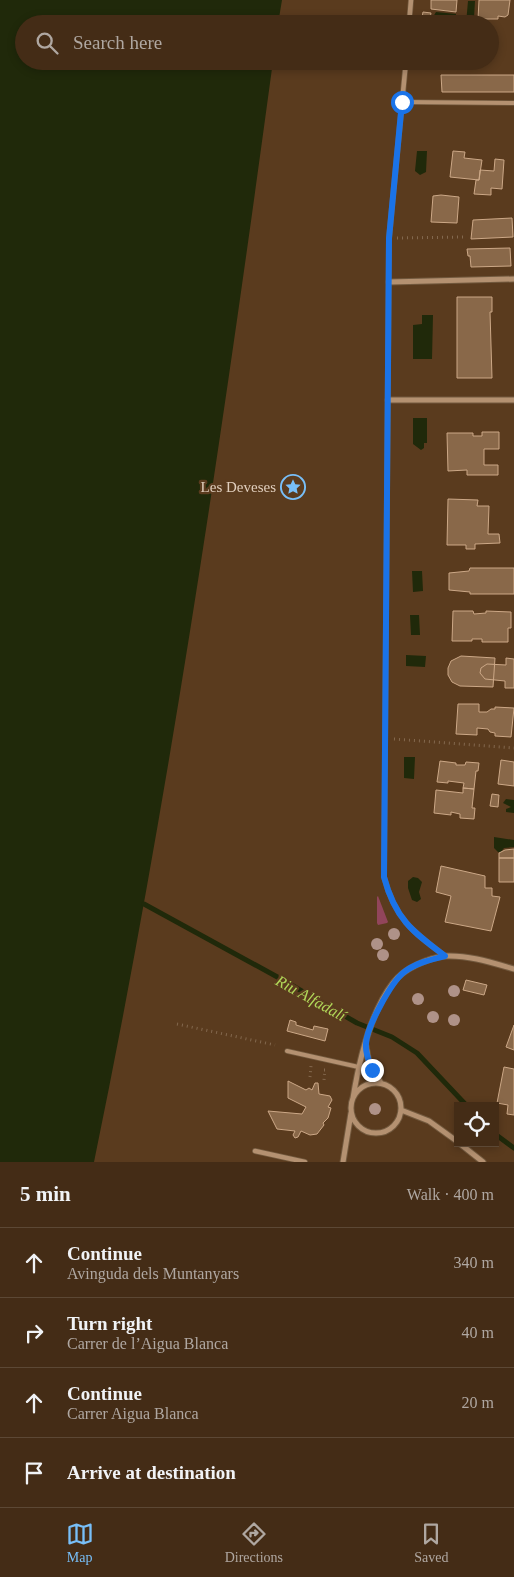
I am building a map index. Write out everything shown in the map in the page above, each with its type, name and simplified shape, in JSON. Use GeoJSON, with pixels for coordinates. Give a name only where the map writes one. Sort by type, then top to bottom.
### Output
{"type":"FeatureCollection","features":[{"type":"Feature","properties":{"kind":"street"},"geometry":{"type":"LineString","coordinates":[[410,15],[411,0]]}},
{"type":"Feature","properties":{"kind":"street"},"geometry":{"type":"LineString","coordinates":[[405,70],[389,238],[384,877],[389,896],[408,926],[445,956]]}},
{"type":"Feature","properties":{"kind":"street"},"geometry":{"type":"LineString","coordinates":[[389,282],[514,279]]}},
{"type":"Feature","properties":{"kind":"street"},"geometry":{"type":"LineString","coordinates":[[388,400],[514,400]]}},
{"type":"Feature","properties":{"kind":"street"},"geometry":{"type":"LineString","coordinates":[[343,1162],[358,1066],[376,1014],[393,982],[412,967],[445,956],[471,958],[514,969]]}},
{"type":"Feature","properties":{"kind":"street"},"geometry":{"type":"LineString","coordinates":[[365,1043],[369,1063],[381,1083]]}},
{"type":"Feature","properties":{"kind":"street"},"geometry":{"type":"LineString","coordinates":[[351,1113],[354,1121],[360,1128],[376,1134],[393,1128],[398,1121],[401,1110],[399,1098],[395,1091],[381,1083],[365,1085],[359,1089],[353,1098]]}},
{"type":"Feature","properties":{"kind":"street"},"geometry":{"type":"LineString","coordinates":[[401,1110],[429,1121],[454,1140]]}},
{"type":"Feature","properties":{"kind":"street"},"geometry":{"type":"LineString","coordinates":[[463,1147],[484,1162]]}},
{"type":"Feature","properties":{"kind":"street"},"geometry":{"type":"LineString","coordinates":[[255,1151],[305,1162]]}},
{"type":"Feature","properties":{"kind":"lane"},"geometry":{"type":"LineString","coordinates":[[402,102],[514,103]]}},
{"type":"Feature","properties":{"kind":"lane"},"geometry":{"type":"LineString","coordinates":[[287,1051],[372,1070]]}},
{"type":"Feature","properties":{"kind":"path"},"geometry":{"type":"LineString","coordinates":[[389,238],[464,237]]}},
{"type":"Feature","properties":{"kind":"path"},"geometry":{"type":"LineString","coordinates":[[386,739],[514,748]]}},
{"type":"Feature","properties":{"kind":"path"},"geometry":{"type":"LineString","coordinates":[[177,1024],[275,1045]]}},
{"type":"Feature","properties":{"kind":"path"},"geometry":{"type":"LineString","coordinates":[[310,1078],[311,1066]]}},
{"type":"Feature","properties":{"kind":"path"},"geometry":{"type":"LineString","coordinates":[[323,1070],[325,1070],[324,1080]]}},
{"type":"Feature","properties":{"kind":"shaded area"},"geometry":{"type":"Polygon","coordinates":[[[0,0],[282,0],[280,15],[15,15],[15,70],[272,70],[193,613],[147,888],[94,1162],[0,1162],[0,0]]]}},
{"type":"Feature","properties":{"kind":"shaded area"},"geometry":{"type":"Polygon","coordinates":[[[468,1],[475,1],[474,15],[467,15],[468,1]]]}},
{"type":"Feature","properties":{"kind":"shaded area"},"geometry":{"type":"Polygon","coordinates":[[[436,12],[456,14],[456,15],[434,15],[436,12]]]}},
{"type":"Feature","properties":{"kind":"shaded area"},"geometry":{"type":"Polygon","coordinates":[[[417,151],[427,151],[426,172],[420,175],[415,171],[417,151]]]}},
{"type":"Feature","properties":{"kind":"shaded area"},"geometry":{"type":"Polygon","coordinates":[[[422,315],[433,315],[432,359],[413,359],[413,325],[422,324],[422,315]]]}},
{"type":"Feature","properties":{"kind":"shaded area"},"geometry":{"type":"Polygon","coordinates":[[[413,418],[427,418],[427,443],[424,443],[424,448],[421,450],[413,444],[413,418]]]}},
{"type":"Feature","properties":{"kind":"shaded area"},"geometry":{"type":"Polygon","coordinates":[[[412,571],[422,571],[423,591],[413,592],[412,571]]]}},
{"type":"Feature","properties":{"kind":"shaded area"},"geometry":{"type":"Polygon","coordinates":[[[410,615],[419,615],[420,635],[411,635],[410,615]]]}},
{"type":"Feature","properties":{"kind":"shaded area"},"geometry":{"type":"Polygon","coordinates":[[[406,655],[426,656],[425,667],[406,666],[406,655]]]}},
{"type":"Feature","properties":{"kind":"shaded area"},"geometry":{"type":"Polygon","coordinates":[[[404,757],[415,757],[414,779],[404,778],[404,757]]]}},
{"type":"Feature","properties":{"kind":"shaded area"},"geometry":{"type":"Polygon","coordinates":[[[506,799],[514,800],[514,813],[506,812],[506,809],[511,807],[503,803],[506,799]]]}},
{"type":"Feature","properties":{"kind":"shaded area"},"geometry":{"type":"Polygon","coordinates":[[[494,837],[514,840],[514,847],[504,848],[501,852],[498,852],[494,848],[494,837]]]}},
{"type":"Feature","properties":{"kind":"shaded area"},"geometry":{"type":"Polygon","coordinates":[[[413,877],[418,878],[422,882],[419,892],[421,899],[417,902],[412,900],[408,888],[408,881],[413,877]]]}},
{"type":"Feature","properties":{"kind":"shaded area"},"geometry":{"type":"Polygon","coordinates":[[[377,897],[388,922],[378,925],[377,897]]]}},
{"type":"Feature","properties":{"kind":"building"},"geometry":{"type":"Polygon","coordinates":[[[431,0],[457,0],[456,12],[431,9],[431,0]]]}},
{"type":"Feature","properties":{"kind":"building"},"geometry":{"type":"Polygon","coordinates":[[[479,0],[510,0],[508,15],[505,17],[499,15],[478,15],[479,0]]]}},
{"type":"Feature","properties":{"kind":"building"},"geometry":{"type":"Polygon","coordinates":[[[423,12],[431,13],[431,15],[422,15],[423,12]]]}},
{"type":"Feature","properties":{"kind":"building"},"geometry":{"type":"Polygon","coordinates":[[[441,75],[514,75],[514,92],[442,92],[441,75]]]}},
{"type":"Feature","properties":{"kind":"building"},"geometry":{"type":"Polygon","coordinates":[[[453,151],[465,152],[464,158],[482,160],[479,180],[450,177],[453,151]]]}},
{"type":"Feature","properties":{"kind":"building"},"geometry":{"type":"Polygon","coordinates":[[[495,159],[504,160],[502,189],[491,188],[491,195],[474,194],[480,170],[494,171],[495,159]]]}},
{"type":"Feature","properties":{"kind":"building"},"geometry":{"type":"Polygon","coordinates":[[[433,196],[459,197],[457,223],[431,222],[433,196]]]}},
{"type":"Feature","properties":{"kind":"building"},"geometry":{"type":"Polygon","coordinates":[[[512,218],[513,237],[471,239],[473,220],[512,218]]]}},
{"type":"Feature","properties":{"kind":"building"},"geometry":{"type":"Polygon","coordinates":[[[510,248],[511,266],[471,267],[467,249],[510,248]]]}},
{"type":"Feature","properties":{"kind":"building"},"geometry":{"type":"Polygon","coordinates":[[[457,297],[492,297],[492,312],[490,312],[492,378],[457,378],[457,297]]]}},
{"type":"Feature","properties":{"kind":"building"},"geometry":{"type":"Polygon","coordinates":[[[482,432],[499,432],[499,449],[484,449],[484,465],[498,465],[498,475],[467,475],[467,470],[448,471],[447,433],[473,433],[473,436],[482,436],[482,432]]]}},
{"type":"Feature","properties":{"kind":"building"},"geometry":{"type":"Polygon","coordinates":[[[448,499],[478,500],[477,506],[489,506],[488,534],[499,534],[500,543],[475,544],[475,549],[466,549],[466,545],[447,545],[448,499]]]}},
{"type":"Feature","properties":{"kind":"building"},"geometry":{"type":"Polygon","coordinates":[[[470,568],[514,568],[514,594],[470,594],[470,592],[449,590],[449,573],[469,571],[470,568]]]}},
{"type":"Feature","properties":{"kind":"building"},"geometry":{"type":"Polygon","coordinates":[[[453,611],[473,611],[474,614],[486,613],[486,611],[511,612],[511,628],[508,628],[508,642],[482,642],[482,639],[452,641],[453,611]]]}},
{"type":"Feature","properties":{"kind":"building"},"geometry":{"type":"Polygon","coordinates":[[[461,656],[495,658],[493,687],[460,686],[452,682],[448,675],[448,668],[451,661],[461,656]]]}},
{"type":"Feature","properties":{"kind":"building"},"geometry":{"type":"Polygon","coordinates":[[[506,658],[514,659],[514,688],[505,688],[505,681],[485,679],[480,673],[481,668],[487,664],[506,665],[506,658]]]}},
{"type":"Feature","properties":{"kind":"building"},"geometry":{"type":"Polygon","coordinates":[[[458,704],[479,704],[479,712],[487,712],[495,709],[495,707],[514,708],[511,737],[495,736],[495,733],[490,732],[488,729],[477,728],[477,735],[456,734],[458,704]]]}},
{"type":"Feature","properties":{"kind":"building"},"geometry":{"type":"Polygon","coordinates":[[[501,760],[514,762],[514,786],[498,784],[501,760]]]}},
{"type":"Feature","properties":{"kind":"building"},"geometry":{"type":"Polygon","coordinates":[[[440,761],[456,763],[456,765],[465,765],[466,762],[479,763],[474,789],[463,788],[464,783],[437,782],[440,761]]]}},
{"type":"Feature","properties":{"kind":"building"},"geometry":{"type":"Polygon","coordinates":[[[463,788],[474,789],[472,808],[475,808],[474,819],[460,818],[460,814],[451,812],[451,815],[434,813],[436,790],[463,793],[463,788]]]}},
{"type":"Feature","properties":{"kind":"building"},"geometry":{"type":"Polygon","coordinates":[[[492,794],[499,795],[498,807],[490,806],[492,794]]]}},
{"type":"Feature","properties":{"kind":"building"},"geometry":{"type":"Polygon","coordinates":[[[514,849],[514,858],[499,858],[499,853],[514,849]]]}},
{"type":"Feature","properties":{"kind":"building"},"geometry":{"type":"Polygon","coordinates":[[[499,858],[514,858],[514,882],[499,882],[499,858]]]}},
{"type":"Feature","properties":{"kind":"building"},"geometry":{"type":"Polygon","coordinates":[[[441,866],[485,876],[485,888],[492,888],[492,896],[500,897],[491,931],[445,922],[451,896],[436,892],[441,866]]]}},
{"type":"Feature","properties":{"kind":"building"},"geometry":{"type":"Polygon","coordinates":[[[466,980],[487,985],[484,995],[463,990],[466,980]]]}},
{"type":"Feature","properties":{"kind":"building"},"geometry":{"type":"Polygon","coordinates":[[[290,1020],[296,1022],[296,1025],[313,1030],[314,1026],[328,1029],[325,1041],[287,1031],[290,1020]]]}},
{"type":"Feature","properties":{"kind":"building"},"geometry":{"type":"Polygon","coordinates":[[[514,1025],[514,1050],[506,1047],[514,1025]]]}},
{"type":"Feature","properties":{"kind":"building"},"geometry":{"type":"Polygon","coordinates":[[[504,1067],[514,1069],[514,1115],[507,1114],[508,1105],[497,1102],[504,1067]]]}},
{"type":"Feature","properties":{"kind":"building"},"geometry":{"type":"Polygon","coordinates":[[[288,1081],[306,1090],[309,1088],[312,1090],[315,1083],[318,1083],[319,1094],[330,1096],[332,1100],[328,1107],[331,1108],[328,1118],[317,1134],[310,1135],[301,1131],[298,1137],[295,1138],[293,1135],[295,1131],[277,1129],[268,1111],[302,1114],[306,1107],[288,1098],[288,1081]]]}},
{"type":"Feature","properties":{"kind":"waterway","name":"Riu Alfadalí"},"geometry":{"type":"LineString","coordinates":[[144,904],[357,1023],[392,1037],[417,1053],[463,1102]]}},
{"type":"Feature","properties":{"kind":"waterway","name":"Riu Alfadalí"},"geometry":{"type":"LineString","coordinates":[[499,1137],[514,1148]]}},
{"type":"Feature","properties":{"kind":"place","name":"Les Deveses"},"geometry":{"type":"Point","coordinates":[293,487]}},
{"type":"Feature","properties":{"kind":"route"},"geometry":{"type":"LineString","coordinates":[[372,1070],[365,1043],[376,1014],[393,982],[412,967],[445,956],[408,926],[400,916],[389,896],[384,877],[389,238],[402,102]]}}]}
